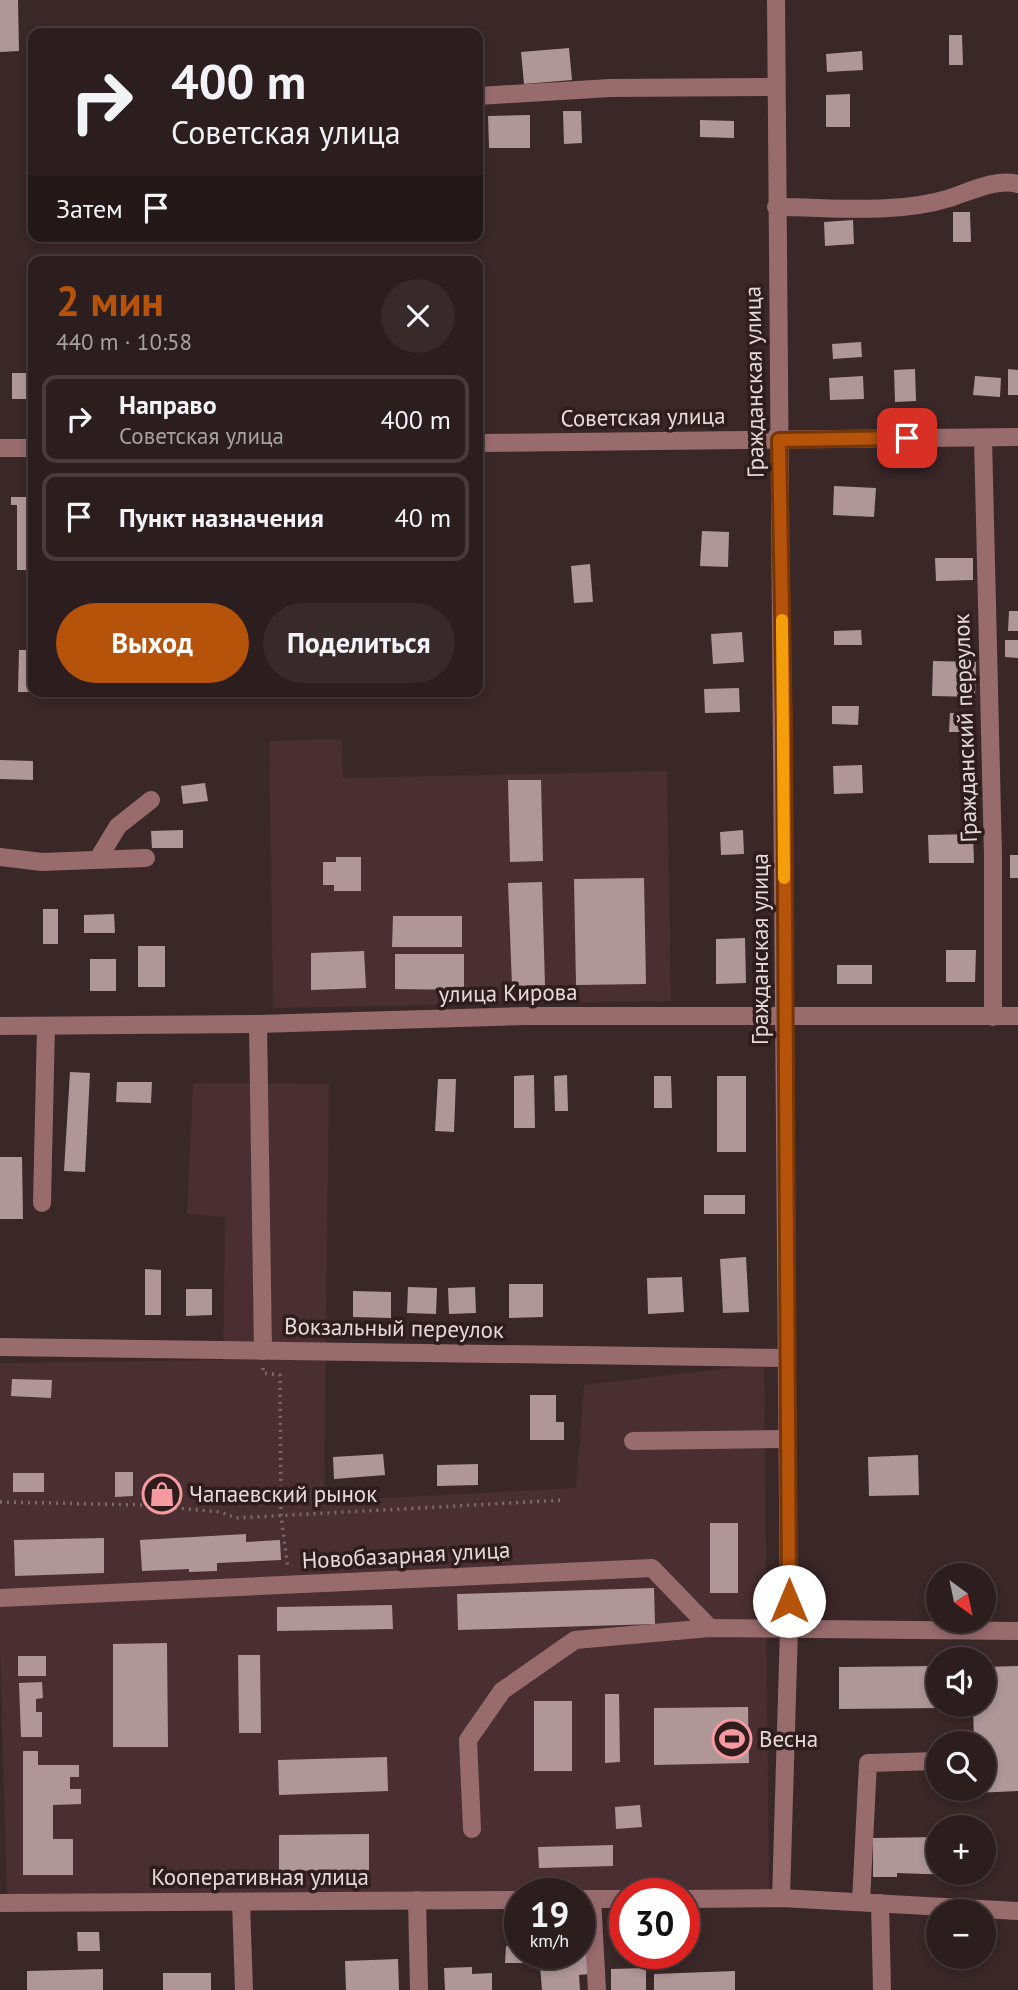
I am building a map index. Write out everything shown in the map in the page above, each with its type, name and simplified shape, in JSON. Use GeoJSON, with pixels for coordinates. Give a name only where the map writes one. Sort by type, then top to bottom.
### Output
{"type":"FeatureCollection","features":[{"type":"Feature","properties":{"kind":"street","name":"Гражданская улица"},"geometry":{"type":"LineString","coordinates":[[776,0],[776,207],[784,729],[789,1628],[781,1898]]}},
{"type":"Feature","properties":{"kind":"street"},"geometry":{"type":"LineString","coordinates":[[483,96],[610,88],[776,87]]}},
{"type":"Feature","properties":{"kind":"street"},"geometry":{"type":"LineString","coordinates":[[776,207],[896,208],[940,201],[1006,180],[1018,184]]}},
{"type":"Feature","properties":{"kind":"street","name":"Гражданский переулок"},"geometry":{"type":"LineString","coordinates":[[984,438],[993,856],[993,1017]]}},
{"type":"Feature","properties":{"kind":"street","name":"Советская улица"},"geometry":{"type":"LineString","coordinates":[[483,443],[1018,438]]}},
{"type":"Feature","properties":{"kind":"street"},"geometry":{"type":"LineString","coordinates":[[0,448],[28,448]]}},
{"type":"Feature","properties":{"kind":"street"},"geometry":{"type":"LineString","coordinates":[[98,859],[118,826],[151,800]]}},
{"type":"Feature","properties":{"kind":"street"},"geometry":{"type":"LineString","coordinates":[[0,857],[42,862],[146,858]]}},
{"type":"Feature","properties":{"kind":"street","name":"улица Кирова"},"geometry":{"type":"LineString","coordinates":[[0,1026],[258,1024],[523,1016],[1018,1016]]}},
{"type":"Feature","properties":{"kind":"street"},"geometry":{"type":"LineString","coordinates":[[258,1024],[263,1351]]}},
{"type":"Feature","properties":{"kind":"street"},"geometry":{"type":"LineString","coordinates":[[42,1203],[46,1026]]}},
{"type":"Feature","properties":{"kind":"street","name":"Вокзальный переулок"},"geometry":{"type":"LineString","coordinates":[[0,1347],[787,1358]]}},
{"type":"Feature","properties":{"kind":"street"},"geometry":{"type":"LineString","coordinates":[[633,1441],[788,1439]]}},
{"type":"Feature","properties":{"kind":"street","name":"Новобазарная улица"},"geometry":{"type":"LineString","coordinates":[[0,1598],[652,1568],[710,1628]]}},
{"type":"Feature","properties":{"kind":"street"},"geometry":{"type":"LineString","coordinates":[[472,1829],[468,1740],[502,1691],[575,1640],[710,1628],[1018,1631]]}},
{"type":"Feature","properties":{"kind":"street"},"geometry":{"type":"LineString","coordinates":[[861,1902],[868,1763],[926,1761]]}},
{"type":"Feature","properties":{"kind":"street"},"geometry":{"type":"LineString","coordinates":[[700,1899],[781,1898],[1018,1911]]}},
{"type":"Feature","properties":{"kind":"street"},"geometry":{"type":"LineString","coordinates":[[417,1900],[419,1990]]}},
{"type":"Feature","properties":{"kind":"street","name":"Кооперативная улица"},"geometry":{"type":"LineString","coordinates":[[0,1903],[504,1900]]}},
{"type":"Feature","properties":{"kind":"street"},"geometry":{"type":"LineString","coordinates":[[241,1902],[244,1990]]}},
{"type":"Feature","properties":{"kind":"street"},"geometry":{"type":"LineString","coordinates":[[880,1903],[882,1990]]}},
{"type":"Feature","properties":{"kind":"street"},"geometry":{"type":"LineString","coordinates":[[594,1969],[597,1990]]}},
{"type":"Feature","properties":{"kind":"path"},"geometry":{"type":"LineString","coordinates":[[263,1351],[263,1373],[280,1376],[281,1516],[289,1559],[287,1585]]}},
{"type":"Feature","properties":{"kind":"path"},"geometry":{"type":"LineString","coordinates":[[0,1502],[142,1506],[220,1512],[236,1518],[565,1500]]}},
{"type":"Feature","properties":{"kind":"shaded area"},"geometry":{"type":"Polygon","coordinates":[[[342,739],[343,778],[667,771],[671,1001],[273,1008],[269,741],[342,739]]]}},
{"type":"Feature","properties":{"kind":"shaded area","name":"Чапаевский рынок"},"geometry":{"type":"Polygon","coordinates":[[[193,1083],[329,1084],[324,1501],[576,1488],[584,1385],[764,1364],[769,1890],[700,1891],[700,1878],[609,1878],[609,1891],[595,1891],[595,1878],[504,1878],[504,1892],[7,1896],[0,1650],[0,1363],[223,1360],[225,1217],[187,1214],[193,1083]]]}},
{"type":"Feature","properties":{"kind":"building"},"geometry":{"type":"Polygon","coordinates":[[[0,0],[18,0],[19,51],[0,52],[0,0]]]}},
{"type":"Feature","properties":{"kind":"building"},"geometry":{"type":"Polygon","coordinates":[[[949,35],[962,35],[963,65],[949,65],[949,35]]]}},
{"type":"Feature","properties":{"kind":"building"},"geometry":{"type":"Polygon","coordinates":[[[569,48],[572,80],[524,84],[521,52],[569,48]]]}},
{"type":"Feature","properties":{"kind":"building"},"geometry":{"type":"Polygon","coordinates":[[[862,51],[863,70],[827,72],[826,54],[862,51]]]}},
{"type":"Feature","properties":{"kind":"building"},"geometry":{"type":"Polygon","coordinates":[[[850,94],[850,127],[826,127],[826,95],[850,94]]]}},
{"type":"Feature","properties":{"kind":"building"},"geometry":{"type":"Polygon","coordinates":[[[563,111],[581,111],[582,143],[564,144],[563,111]]]}},
{"type":"Feature","properties":{"kind":"building"},"geometry":{"type":"Polygon","coordinates":[[[530,115],[530,148],[489,148],[488,116],[530,115]]]}},
{"type":"Feature","properties":{"kind":"building"},"geometry":{"type":"Polygon","coordinates":[[[700,120],[734,121],[734,138],[700,137],[700,120]]]}},
{"type":"Feature","properties":{"kind":"building"},"geometry":{"type":"Polygon","coordinates":[[[953,212],[970,212],[971,242],[953,242],[953,212]]]}},
{"type":"Feature","properties":{"kind":"building"},"geometry":{"type":"Polygon","coordinates":[[[853,220],[854,244],[825,246],[824,222],[853,220]]]}},
{"type":"Feature","properties":{"kind":"building"},"geometry":{"type":"Polygon","coordinates":[[[861,342],[862,357],[833,359],[832,344],[861,342]]]}},
{"type":"Feature","properties":{"kind":"building"},"geometry":{"type":"Polygon","coordinates":[[[915,369],[916,401],[895,402],[894,370],[915,369]]]}},
{"type":"Feature","properties":{"kind":"building"},"geometry":{"type":"Polygon","coordinates":[[[1008,369],[1018,370],[1018,395],[1008,395],[1008,369]]]}},
{"type":"Feature","properties":{"kind":"building"},"geometry":{"type":"Polygon","coordinates":[[[12,373],[28,373],[28,399],[12,399],[12,373]]]}},
{"type":"Feature","properties":{"kind":"building"},"geometry":{"type":"Polygon","coordinates":[[[863,376],[864,399],[830,400],[829,378],[863,376]]]}},
{"type":"Feature","properties":{"kind":"building"},"geometry":{"type":"Polygon","coordinates":[[[975,376],[1001,378],[1000,397],[973,395],[975,376]]]}},
{"type":"Feature","properties":{"kind":"building"},"geometry":{"type":"Polygon","coordinates":[[[834,486],[876,488],[874,517],[833,515],[834,486]]]}},
{"type":"Feature","properties":{"kind":"building"},"geometry":{"type":"Polygon","coordinates":[[[11,497],[28,497],[28,570],[17,570],[17,505],[11,505],[11,497]]]}},
{"type":"Feature","properties":{"kind":"building"},"geometry":{"type":"Polygon","coordinates":[[[702,531],[729,532],[728,567],[700,566],[702,531]]]}},
{"type":"Feature","properties":{"kind":"building"},"geometry":{"type":"Polygon","coordinates":[[[935,558],[973,558],[973,580],[936,581],[935,558]]]}},
{"type":"Feature","properties":{"kind":"building"},"geometry":{"type":"Polygon","coordinates":[[[590,564],[593,602],[574,603],[571,566],[590,564]]]}},
{"type":"Feature","properties":{"kind":"building"},"geometry":{"type":"Polygon","coordinates":[[[1009,611],[1018,611],[1018,631],[1008,631],[1009,611]]]}},
{"type":"Feature","properties":{"kind":"building"},"geometry":{"type":"Polygon","coordinates":[[[861,630],[862,645],[834,645],[834,631],[861,630]]]}},
{"type":"Feature","properties":{"kind":"building"},"geometry":{"type":"Polygon","coordinates":[[[742,632],[744,662],[713,664],[711,634],[742,632]]]}},
{"type":"Feature","properties":{"kind":"building"},"geometry":{"type":"Polygon","coordinates":[[[1005,640],[1018,640],[1018,658],[1005,657],[1005,640]]]}},
{"type":"Feature","properties":{"kind":"building"},"geometry":{"type":"Polygon","coordinates":[[[19,650],[28,650],[28,692],[18,692],[19,650]]]}},
{"type":"Feature","properties":{"kind":"building"},"geometry":{"type":"Polygon","coordinates":[[[933,661],[976,662],[975,697],[932,696],[933,661]]]}},
{"type":"Feature","properties":{"kind":"building"},"geometry":{"type":"Polygon","coordinates":[[[739,688],[740,712],[705,713],[704,689],[739,688]]]}},
{"type":"Feature","properties":{"kind":"building"},"geometry":{"type":"Polygon","coordinates":[[[832,706],[859,706],[858,725],[832,724],[832,706]]]}},
{"type":"Feature","properties":{"kind":"building"},"geometry":{"type":"Polygon","coordinates":[[[950,713],[974,714],[973,732],[949,732],[950,713]]]}},
{"type":"Feature","properties":{"kind":"building"},"geometry":{"type":"Polygon","coordinates":[[[0,760],[33,761],[33,780],[0,779],[0,760]]]}},
{"type":"Feature","properties":{"kind":"building"},"geometry":{"type":"Polygon","coordinates":[[[862,765],[863,793],[834,794],[833,766],[862,765]]]}},
{"type":"Feature","properties":{"kind":"building"},"geometry":{"type":"Polygon","coordinates":[[[508,780],[541,780],[543,861],[510,862],[508,780]]]}},
{"type":"Feature","properties":{"kind":"building"},"geometry":{"type":"Polygon","coordinates":[[[205,783],[208,801],[183,804],[181,786],[205,783]]]}},
{"type":"Feature","properties":{"kind":"building"},"geometry":{"type":"Polygon","coordinates":[[[183,830],[183,848],[152,848],[151,831],[183,830]]]}},
{"type":"Feature","properties":{"kind":"building"},"geometry":{"type":"Polygon","coordinates":[[[743,830],[744,854],[721,855],[720,832],[743,830]]]}},
{"type":"Feature","properties":{"kind":"building"},"geometry":{"type":"Polygon","coordinates":[[[973,834],[974,863],[929,863],[928,835],[973,834]]]}},
{"type":"Feature","properties":{"kind":"building"},"geometry":{"type":"Polygon","coordinates":[[[1010,855],[1018,855],[1018,878],[1010,878],[1010,855]]]}},
{"type":"Feature","properties":{"kind":"building"},"geometry":{"type":"Polygon","coordinates":[[[336,857],[361,857],[361,891],[334,891],[334,885],[323,885],[323,862],[336,862],[336,857]]]}},
{"type":"Feature","properties":{"kind":"building"},"geometry":{"type":"Polygon","coordinates":[[[644,878],[646,984],[576,985],[574,879],[644,878]]]}},
{"type":"Feature","properties":{"kind":"building"},"geometry":{"type":"Polygon","coordinates":[[[542,882],[545,985],[512,986],[508,883],[542,882]]]}},
{"type":"Feature","properties":{"kind":"building"},"geometry":{"type":"Polygon","coordinates":[[[43,909],[58,909],[58,944],[43,944],[43,909]]]}},
{"type":"Feature","properties":{"kind":"building"},"geometry":{"type":"Polygon","coordinates":[[[114,914],[115,933],[84,933],[84,915],[114,914]]]}},
{"type":"Feature","properties":{"kind":"building"},"geometry":{"type":"Polygon","coordinates":[[[393,916],[462,916],[462,947],[392,947],[393,916]]]}},
{"type":"Feature","properties":{"kind":"building"},"geometry":{"type":"Polygon","coordinates":[[[745,938],[746,983],[716,984],[716,939],[745,938]]]}},
{"type":"Feature","properties":{"kind":"building"},"geometry":{"type":"Polygon","coordinates":[[[138,946],[165,946],[165,987],[138,987],[138,946]]]}},
{"type":"Feature","properties":{"kind":"building"},"geometry":{"type":"Polygon","coordinates":[[[946,950],[976,950],[975,982],[946,982],[946,950]]]}},
{"type":"Feature","properties":{"kind":"building"},"geometry":{"type":"Polygon","coordinates":[[[364,951],[366,988],[311,990],[311,953],[364,951]]]}},
{"type":"Feature","properties":{"kind":"building"},"geometry":{"type":"Polygon","coordinates":[[[395,954],[464,954],[464,990],[395,989],[395,954]]]}},
{"type":"Feature","properties":{"kind":"building"},"geometry":{"type":"Polygon","coordinates":[[[90,959],[116,959],[116,991],[90,991],[90,959]]]}},
{"type":"Feature","properties":{"kind":"building"},"geometry":{"type":"Polygon","coordinates":[[[837,965],[872,965],[872,984],[837,984],[837,965]]]}},
{"type":"Feature","properties":{"kind":"building"},"geometry":{"type":"Polygon","coordinates":[[[70,1072],[90,1073],[85,1172],[64,1171],[70,1072]]]}},
{"type":"Feature","properties":{"kind":"building"},"geometry":{"type":"Polygon","coordinates":[[[534,1075],[535,1128],[514,1128],[514,1076],[534,1075]]]}},
{"type":"Feature","properties":{"kind":"building"},"geometry":{"type":"Polygon","coordinates":[[[567,1075],[568,1111],[555,1111],[554,1076],[567,1075]]]}},
{"type":"Feature","properties":{"kind":"building"},"geometry":{"type":"Polygon","coordinates":[[[654,1076],[671,1076],[672,1108],[654,1108],[654,1076]]]}},
{"type":"Feature","properties":{"kind":"building"},"geometry":{"type":"Polygon","coordinates":[[[717,1076],[746,1076],[746,1152],[717,1152],[717,1076]]]}},
{"type":"Feature","properties":{"kind":"building"},"geometry":{"type":"Polygon","coordinates":[[[438,1079],[456,1079],[454,1132],[435,1131],[438,1079]]]}},
{"type":"Feature","properties":{"kind":"building"},"geometry":{"type":"Polygon","coordinates":[[[117,1082],[152,1082],[151,1103],[116,1102],[117,1082]]]}},
{"type":"Feature","properties":{"kind":"building"},"geometry":{"type":"Polygon","coordinates":[[[0,1157],[22,1157],[23,1219],[0,1219],[0,1157]]]}},
{"type":"Feature","properties":{"kind":"building"},"geometry":{"type":"Polygon","coordinates":[[[704,1195],[745,1195],[745,1214],[704,1214],[704,1195]]]}},
{"type":"Feature","properties":{"kind":"building"},"geometry":{"type":"Polygon","coordinates":[[[746,1257],[749,1312],[723,1313],[720,1259],[746,1257]]]}},
{"type":"Feature","properties":{"kind":"building"},"geometry":{"type":"Polygon","coordinates":[[[145,1269],[161,1270],[161,1315],[145,1315],[145,1269]]]}},
{"type":"Feature","properties":{"kind":"building"},"geometry":{"type":"Polygon","coordinates":[[[682,1277],[684,1312],[648,1314],[647,1278],[682,1277]]]}},
{"type":"Feature","properties":{"kind":"building"},"geometry":{"type":"Polygon","coordinates":[[[509,1284],[543,1284],[543,1317],[509,1318],[509,1284]]]}},
{"type":"Feature","properties":{"kind":"building"},"geometry":{"type":"Polygon","coordinates":[[[408,1287],[437,1288],[436,1314],[407,1313],[408,1287]]]}},
{"type":"Feature","properties":{"kind":"building"},"geometry":{"type":"Polygon","coordinates":[[[475,1287],[476,1313],[449,1314],[448,1288],[475,1287]]]}},
{"type":"Feature","properties":{"kind":"building"},"geometry":{"type":"Polygon","coordinates":[[[186,1289],[212,1289],[212,1315],[186,1316],[186,1289]]]}},
{"type":"Feature","properties":{"kind":"building"},"geometry":{"type":"Polygon","coordinates":[[[353,1291],[391,1292],[391,1318],[353,1317],[353,1291]]]}},
{"type":"Feature","properties":{"kind":"building"},"geometry":{"type":"Polygon","coordinates":[[[12,1379],[52,1380],[51,1398],[11,1396],[12,1379]]]}},
{"type":"Feature","properties":{"kind":"building"},"geometry":{"type":"Polygon","coordinates":[[[530,1395],[556,1395],[556,1422],[564,1422],[564,1440],[530,1440],[530,1395]]]}},
{"type":"Feature","properties":{"kind":"building"},"geometry":{"type":"Polygon","coordinates":[[[383,1454],[385,1475],[334,1479],[333,1457],[383,1454]]]}},
{"type":"Feature","properties":{"kind":"building"},"geometry":{"type":"Polygon","coordinates":[[[918,1455],[919,1495],[869,1496],[868,1457],[918,1455]]]}},
{"type":"Feature","properties":{"kind":"building"},"geometry":{"type":"Polygon","coordinates":[[[478,1464],[478,1485],[437,1486],[437,1465],[478,1464]]]}},
{"type":"Feature","properties":{"kind":"building"},"geometry":{"type":"Polygon","coordinates":[[[115,1472],[133,1472],[133,1496],[115,1497],[115,1472]]]}},
{"type":"Feature","properties":{"kind":"building"},"geometry":{"type":"Polygon","coordinates":[[[13,1473],[44,1473],[44,1492],[13,1492],[13,1473]]]}},
{"type":"Feature","properties":{"kind":"building"},"geometry":{"type":"Polygon","coordinates":[[[710,1523],[738,1523],[738,1593],[710,1593],[710,1523]]]}},
{"type":"Feature","properties":{"kind":"building"},"geometry":{"type":"Polygon","coordinates":[[[246,1534],[246,1542],[280,1540],[281,1560],[217,1563],[217,1571],[142,1571],[140,1540],[246,1534]]]}},
{"type":"Feature","properties":{"kind":"building"},"geometry":{"type":"Polygon","coordinates":[[[104,1538],[104,1573],[15,1576],[14,1540],[104,1538]]]}},
{"type":"Feature","properties":{"kind":"building"},"geometry":{"type":"Polygon","coordinates":[[[654,1588],[655,1624],[458,1630],[457,1594],[654,1588]]]}},
{"type":"Feature","properties":{"kind":"building"},"geometry":{"type":"Polygon","coordinates":[[[392,1605],[393,1629],[277,1631],[277,1607],[392,1605]]]}},
{"type":"Feature","properties":{"kind":"building"},"geometry":{"type":"Polygon","coordinates":[[[167,1643],[168,1747],[113,1747],[113,1644],[167,1643]]]}},
{"type":"Feature","properties":{"kind":"building"},"geometry":{"type":"Polygon","coordinates":[[[238,1655],[260,1655],[261,1733],[239,1733],[238,1655]]]}},
{"type":"Feature","properties":{"kind":"building"},"geometry":{"type":"Polygon","coordinates":[[[18,1656],[46,1656],[46,1676],[18,1676],[18,1656]]]}},
{"type":"Feature","properties":{"kind":"building"},"geometry":{"type":"Polygon","coordinates":[[[926,1666],[926,1708],[839,1709],[839,1667],[926,1666]]]}},
{"type":"Feature","properties":{"kind":"building"},"geometry":{"type":"Polygon","coordinates":[[[1018,1666],[1018,1791],[996,1792],[996,1731],[974,1731],[973,1717],[996,1717],[996,1667],[1018,1666]]]}},
{"type":"Feature","properties":{"kind":"building"},"geometry":{"type":"Polygon","coordinates":[[[42,1682],[43,1698],[36,1699],[36,1712],[42,1712],[42,1737],[21,1737],[19,1683],[42,1682]]]}},
{"type":"Feature","properties":{"kind":"building"},"geometry":{"type":"Polygon","coordinates":[[[605,1694],[619,1694],[620,1762],[605,1763],[605,1694]]]}},
{"type":"Feature","properties":{"kind":"building"},"geometry":{"type":"Polygon","coordinates":[[[534,1701],[572,1701],[572,1771],[534,1771],[534,1701]]]}},
{"type":"Feature","properties":{"kind":"building"},"geometry":{"type":"Polygon","coordinates":[[[748,1707],[749,1763],[654,1765],[654,1708],[748,1707]]]}},
{"type":"Feature","properties":{"kind":"building"},"geometry":{"type":"Polygon","coordinates":[[[23,1751],[38,1751],[38,1765],[79,1765],[79,1777],[70,1777],[70,1789],[81,1789],[81,1804],[53,1805],[53,1839],[73,1839],[73,1875],[23,1875],[23,1751]]]}},
{"type":"Feature","properties":{"kind":"building"},"geometry":{"type":"Polygon","coordinates":[[[387,1757],[388,1791],[279,1795],[278,1760],[387,1757]]]}},
{"type":"Feature","properties":{"kind":"building"},"geometry":{"type":"Polygon","coordinates":[[[640,1805],[642,1827],[616,1829],[615,1807],[640,1805]]]}},
{"type":"Feature","properties":{"kind":"building"},"geometry":{"type":"Polygon","coordinates":[[[369,1834],[369,1870],[279,1871],[279,1835],[369,1834]]]}},
{"type":"Feature","properties":{"kind":"building"},"geometry":{"type":"Polygon","coordinates":[[[926,1837],[926,1874],[897,1873],[897,1877],[873,1877],[873,1838],[926,1837]]]}},
{"type":"Feature","properties":{"kind":"building"},"geometry":{"type":"Polygon","coordinates":[[[613,1845],[613,1866],[539,1868],[538,1847],[613,1845]]]}},
{"type":"Feature","properties":{"kind":"building"},"geometry":{"type":"Polygon","coordinates":[[[77,1932],[99,1932],[100,1951],[78,1951],[77,1932]]]}},
{"type":"Feature","properties":{"kind":"building"},"geometry":{"type":"Polygon","coordinates":[[[398,1959],[399,1990],[346,1990],[345,1961],[398,1959]]]}},
{"type":"Feature","properties":{"kind":"building"},"geometry":{"type":"Polygon","coordinates":[[[472,1967],[472,1974],[492,1973],[492,1990],[445,1990],[444,1968],[472,1967]]]}},
{"type":"Feature","properties":{"kind":"building"},"geometry":{"type":"Polygon","coordinates":[[[103,1969],[103,1990],[27,1990],[27,1971],[103,1969]]]}},
{"type":"Feature","properties":{"kind":"building"},"geometry":{"type":"Polygon","coordinates":[[[540,1969],[590,1969],[590,1974],[579,1975],[580,1990],[542,1990],[540,1969]]]}},
{"type":"Feature","properties":{"kind":"building"},"geometry":{"type":"Polygon","coordinates":[[[611,1969],[646,1969],[646,1990],[611,1990],[611,1969]]]}},
{"type":"Feature","properties":{"kind":"building"},"geometry":{"type":"Polygon","coordinates":[[[735,1971],[735,1990],[654,1990],[654,1974],[735,1971]]]}},
{"type":"Feature","properties":{"kind":"building"},"geometry":{"type":"Polygon","coordinates":[[[163,1973],[211,1973],[211,1990],[163,1990],[163,1973]]]}},
{"type":"Feature","properties":{"kind":"slow traffic"},"geometry":{"type":"LineString","coordinates":[[782,620],[784,878]]}},
{"type":"Feature","properties":{"kind":"place","name":"Чапаевский рынок"},"geometry":{"type":"Point","coordinates":[162,1494]}},
{"type":"Feature","properties":{"kind":"place","name":"Весна"},"geometry":{"type":"Point","coordinates":[732,1739]}},
{"type":"Feature","properties":{"kind":"route"},"geometry":{"type":"LineString","coordinates":[[789,1601],[784,729],[779,440],[907,438]]}}]}
